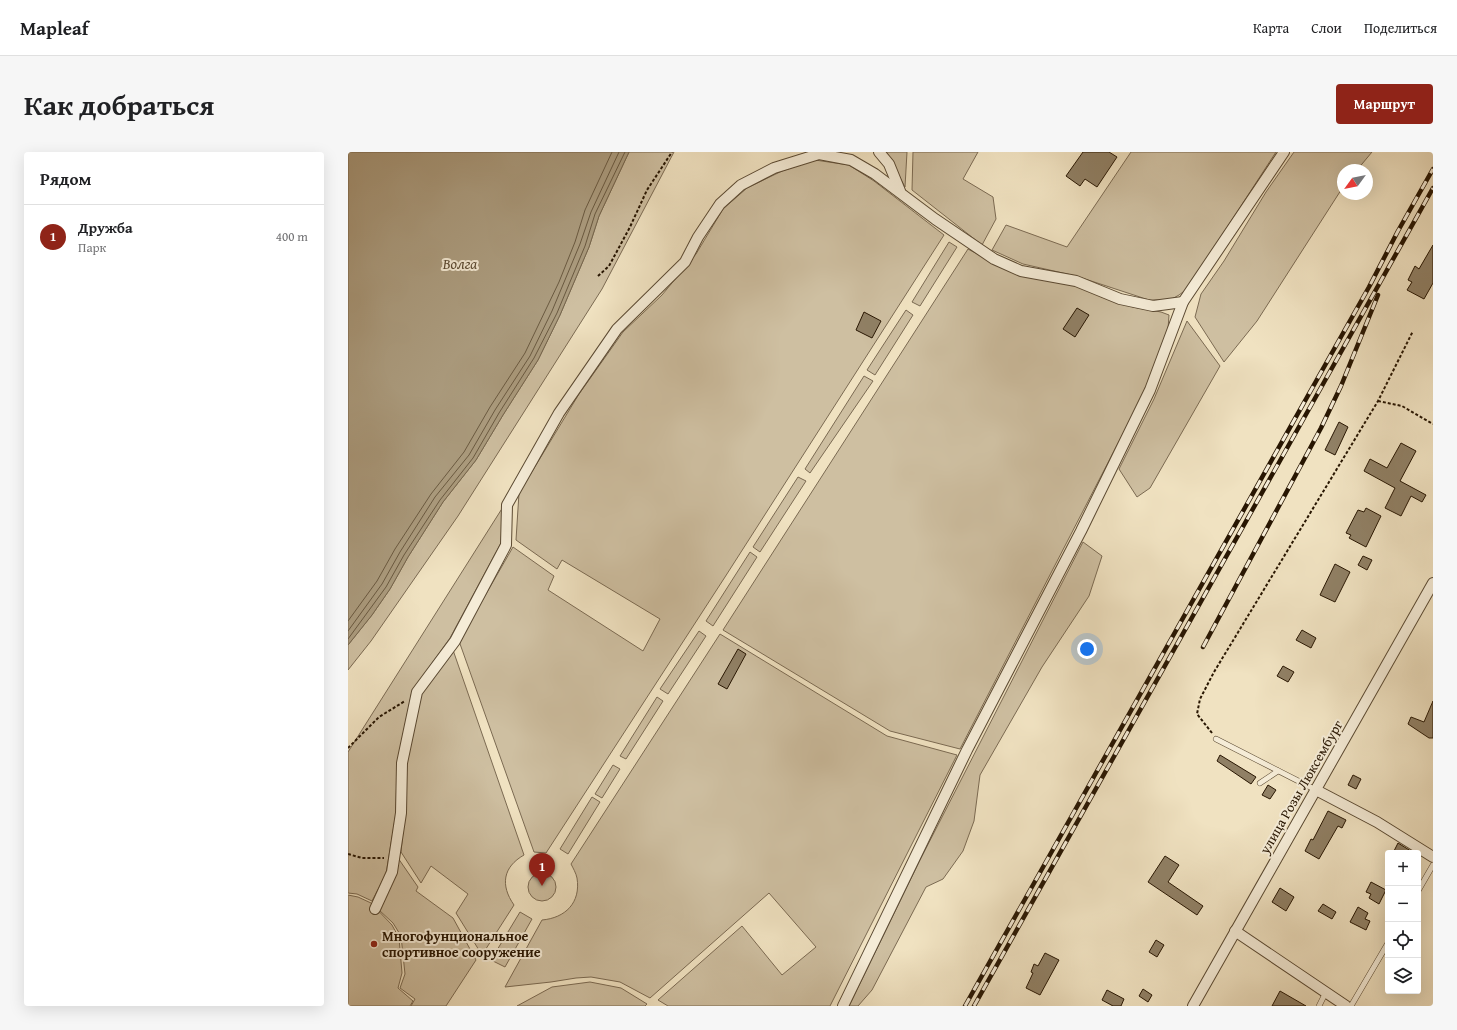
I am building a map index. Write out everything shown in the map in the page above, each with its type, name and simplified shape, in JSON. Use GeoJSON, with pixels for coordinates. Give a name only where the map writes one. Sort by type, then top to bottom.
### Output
{"type":"FeatureCollection","features":[{"type":"Feature","properties":{"kind":"street"},"geometry":{"type":"LineString","coordinates":[[879,152],[890,164],[900,191]]}},
{"type":"Feature","properties":{"kind":"street"},"geometry":{"type":"LineString","coordinates":[[843,1006],[967,750],[1081,531],[1150,390],[1183,302],[1284,152]]}},
{"type":"Feature","properties":{"kind":"street"},"geometry":{"type":"LineString","coordinates":[[375,909],[392,872],[401,813],[402,763],[417,692],[455,641],[506,545],[507,505],[559,413],[617,329],[685,262],[698,237],[720,204],[741,185],[774,168],[812,155],[818,154],[851,160],[900,191],[935,219],[994,259],[1021,271],[1076,281],[1120,298],[1154,306],[1183,302]]}},
{"type":"Feature","properties":{"kind":"street","name":"улица Розы Люксембург"},"geometry":{"type":"LineString","coordinates":[[1193,1006],[1433,583]]}},
{"type":"Feature","properties":{"kind":"street"},"geometry":{"type":"LineString","coordinates":[[1316,790],[1377,822],[1433,857]]}},
{"type":"Feature","properties":{"kind":"street"},"geometry":{"type":"LineString","coordinates":[[1235,931],[1346,1006]]}},
{"type":"Feature","properties":{"kind":"lane"},"geometry":{"type":"LineString","coordinates":[[1216,739],[1316,790]]}},
{"type":"Feature","properties":{"kind":"lane"},"geometry":{"type":"LineString","coordinates":[[1260,783],[1278,771]]}},
{"type":"Feature","properties":{"kind":"lane"},"geometry":{"type":"LineString","coordinates":[[1421,886],[1433,865]]}},
{"type":"Feature","properties":{"kind":"lane"},"geometry":{"type":"LineString","coordinates":[[1351,1006],[1385,948]]}},
{"type":"Feature","properties":{"kind":"lane"},"geometry":{"type":"LineString","coordinates":[[1319,1006],[1326,992]]}},
{"type":"Feature","properties":{"kind":"path"},"geometry":{"type":"LineString","coordinates":[[598,276],[609,266],[630,227],[647,190],[672,152]]}},
{"type":"Feature","properties":{"kind":"path"},"geometry":{"type":"LineString","coordinates":[[1216,739],[1197,714],[1200,699],[1214,672],[1378,402],[1413,331]]}},
{"type":"Feature","properties":{"kind":"path"},"geometry":{"type":"LineString","coordinates":[[1378,402],[1402,406],[1433,424]]}},
{"type":"Feature","properties":{"kind":"path"},"geometry":{"type":"LineString","coordinates":[[348,748],[379,717],[401,704],[417,692]]}},
{"type":"Feature","properties":{"kind":"path"},"geometry":{"type":"LineString","coordinates":[[348,854],[362,858],[378,859],[394,856]]}},
{"type":"Feature","properties":{"kind":"shaded area"},"geometry":{"type":"Polygon","coordinates":[[[629,152],[674,152],[602,289],[458,516],[371,641],[348,670],[348,645],[390,589],[408,557],[443,502],[476,460],[538,360],[560,315],[589,247],[599,216],[629,152]]]}},
{"type":"Feature","properties":{"kind":"shaded area"},"geometry":{"type":"Polygon","coordinates":[[[883,152],[907,152],[905,187],[894,166],[883,152]]]}},
{"type":"Feature","properties":{"kind":"shaded area"},"geometry":{"type":"Polygon","coordinates":[[[913,152],[978,152],[963,179],[993,197],[996,219],[982,245],[912,190],[913,152]]]}},
{"type":"Feature","properties":{"kind":"shaded area"},"geometry":{"type":"Polygon","coordinates":[[[1131,152],[1276,152],[1187,289],[1170,300],[1149,300],[1076,276],[1023,264],[992,250],[1006,225],[1067,247],[1131,152]]]}},
{"type":"Feature","properties":{"kind":"shaded area"},"geometry":{"type":"Polygon","coordinates":[[[1294,152],[1372,152],[1362,164],[1337,164],[1337,196],[1257,321],[1224,362],[1195,317],[1201,294],[1224,261],[1266,192],[1294,152]]]}},
{"type":"Feature","properties":{"kind":"shaded area"},"geometry":{"type":"Polygon","coordinates":[[[815,160],[849,165],[874,181],[944,235],[546,853],[534,852],[459,641],[513,547],[554,576],[548,590],[643,651],[660,619],[562,560],[557,569],[516,540],[519,493],[579,394],[623,332],[662,295],[696,254],[723,209],[747,188],[782,171],[815,160]]]}},
{"type":"Feature","properties":{"kind":"shaded area"},"geometry":{"type":"Polygon","coordinates":[[[949,242],[957,247],[920,306],[912,302],[949,242]]]}},
{"type":"Feature","properties":{"kind":"shaded area"},"geometry":{"type":"Polygon","coordinates":[[[968,249],[994,263],[1079,286],[1133,307],[1169,315],[1168,329],[1145,391],[960,749],[890,731],[723,630],[968,249]]]}},
{"type":"Feature","properties":{"kind":"shaded area"},"geometry":{"type":"Polygon","coordinates":[[[906,310],[913,315],[875,375],[867,370],[906,310]]]}},
{"type":"Feature","properties":{"kind":"shaded area"},"geometry":{"type":"Polygon","coordinates":[[[1187,321],[1220,366],[1150,488],[1137,497],[1119,469],[1154,399],[1187,321]]]}},
{"type":"Feature","properties":{"kind":"shaded area"},"geometry":{"type":"Polygon","coordinates":[[[864,376],[873,381],[810,473],[805,469],[864,376]]]}},
{"type":"Feature","properties":{"kind":"shaded area"},"geometry":{"type":"Polygon","coordinates":[[[798,477],[806,481],[760,552],[753,547],[798,477]]]}},
{"type":"Feature","properties":{"kind":"shaded area"},"geometry":{"type":"Polygon","coordinates":[[[503,507],[501,543],[450,638],[412,691],[397,764],[396,813],[386,874],[372,901],[357,894],[348,893],[348,752],[503,507]]]}},
{"type":"Feature","properties":{"kind":"shaded area"},"geometry":{"type":"Polygon","coordinates":[[[1083,542],[1102,556],[1089,596],[1042,667],[980,775],[974,821],[963,851],[943,879],[926,887],[872,990],[858,1006],[849,1006],[920,860],[1083,542]]]}},
{"type":"Feature","properties":{"kind":"shaded area"},"geometry":{"type":"Polygon","coordinates":[[[750,552],[757,557],[713,626],[706,621],[750,552]]]}},
{"type":"Feature","properties":{"kind":"shaded area"},"geometry":{"type":"Polygon","coordinates":[[[699,631],[706,636],[668,694],[660,689],[699,631]]]}},
{"type":"Feature","properties":{"kind":"shaded area"},"geometry":{"type":"Polygon","coordinates":[[[720,634],[887,736],[957,755],[830,1006],[668,1006],[658,1000],[742,926],[782,975],[816,947],[769,893],[650,998],[620,982],[591,977],[505,987],[542,920],[558,916],[570,908],[574,902],[578,887],[577,878],[571,864],[720,634]]]}},
{"type":"Feature","properties":{"kind":"shaded area"},"geometry":{"type":"Polygon","coordinates":[[[453,650],[524,855],[512,865],[506,877],[505,884],[514,905],[482,955],[456,913],[468,894],[431,866],[421,883],[401,852],[406,800],[405,763],[420,695],[453,650]]]}},
{"type":"Feature","properties":{"kind":"shaded area"},"geometry":{"type":"Polygon","coordinates":[[[657,697],[663,701],[626,759],[620,756],[657,697]]]}},
{"type":"Feature","properties":{"kind":"shaded area"},"geometry":{"type":"Polygon","coordinates":[[[613,765],[620,769],[602,798],[595,794],[613,765]]]}},
{"type":"Feature","properties":{"kind":"shaded area"},"geometry":{"type":"Polygon","coordinates":[[[592,797],[600,802],[568,854],[560,849],[592,797]]]}},
{"type":"Feature","properties":{"kind":"shaded area"},"geometry":{"type":"Polygon","coordinates":[[[398,858],[418,887],[416,891],[453,918],[476,960],[446,1006],[411,1006],[415,999],[400,988],[405,974],[401,936],[393,923],[379,910],[398,858]]]}},
{"type":"Feature","properties":{"kind":"shaded area"},"geometry":{"type":"Polygon","coordinates":[[[542,873],[552,877],[556,887],[552,897],[542,901],[532,897],[528,887],[532,877],[542,873]]]}},
{"type":"Feature","properties":{"kind":"shaded area","name":"Многофунциональное спортивное сооружение"},"geometry":{"type":"Polygon","coordinates":[[[348,895],[358,897],[371,903],[392,925],[399,938],[402,973],[398,988],[413,1001],[410,1006],[348,1006],[348,895]]]}},
{"type":"Feature","properties":{"kind":"shaded area"},"geometry":{"type":"Polygon","coordinates":[[[520,912],[532,919],[505,967],[491,960],[520,912]]]}},
{"type":"Feature","properties":{"kind":"shaded area"},"geometry":{"type":"Polygon","coordinates":[[[590,982],[621,988],[647,1004],[645,1006],[517,1006],[552,987],[590,982]]]}},
{"type":"Feature","properties":{"kind":"water","name":"Волга"},"geometry":{"type":"Polygon","coordinates":[[[348,152],[629,152],[599,216],[589,247],[560,315],[538,360],[476,460],[443,502],[408,557],[390,589],[348,645],[348,152]]]}},
{"type":"Feature","properties":{"kind":"building"},"geometry":{"type":"Polygon","coordinates":[[[1083,152],[1109,152],[1117,157],[1097,187],[1085,179],[1080,186],[1066,176],[1083,152]]]}},
{"type":"Feature","properties":{"kind":"building"},"geometry":{"type":"Polygon","coordinates":[[[1433,245],[1433,283],[1424,299],[1407,290],[1412,282],[1408,280],[1415,266],[1419,269],[1433,245]]]}},
{"type":"Feature","properties":{"kind":"building"},"geometry":{"type":"Polygon","coordinates":[[[1077,308],[1089,315],[1075,337],[1063,329],[1077,308]]]}},
{"type":"Feature","properties":{"kind":"building"},"geometry":{"type":"Polygon","coordinates":[[[864,312],[881,321],[872,338],[856,330],[864,312]]]}},
{"type":"Feature","properties":{"kind":"building"},"geometry":{"type":"Polygon","coordinates":[[[1339,422],[1348,427],[1335,455],[1325,450],[1339,422]]]}},
{"type":"Feature","properties":{"kind":"building"},"geometry":{"type":"Polygon","coordinates":[[[1401,443],[1416,451],[1400,481],[1426,495],[1422,502],[1411,496],[1401,516],[1385,508],[1395,488],[1364,471],[1370,459],[1387,468],[1401,443]]]}},
{"type":"Feature","properties":{"kind":"building"},"geometry":{"type":"Polygon","coordinates":[[[1366,508],[1381,516],[1366,547],[1349,538],[1351,535],[1346,533],[1358,510],[1364,512],[1366,508]]]}},
{"type":"Feature","properties":{"kind":"building"},"geometry":{"type":"Polygon","coordinates":[[[1363,556],[1372,560],[1367,570],[1358,565],[1363,556]]]}},
{"type":"Feature","properties":{"kind":"building"},"geometry":{"type":"Polygon","coordinates":[[[1335,564],[1350,572],[1335,602],[1320,595],[1335,564]]]}},
{"type":"Feature","properties":{"kind":"building"},"geometry":{"type":"Polygon","coordinates":[[[1302,630],[1316,638],[1311,648],[1296,640],[1302,630]]]}},
{"type":"Feature","properties":{"kind":"building"},"geometry":{"type":"Polygon","coordinates":[[[738,649],[746,654],[727,689],[718,684],[738,649]]]}},
{"type":"Feature","properties":{"kind":"building"},"geometry":{"type":"Polygon","coordinates":[[[1283,666],[1294,672],[1288,682],[1277,676],[1283,666]]]}},
{"type":"Feature","properties":{"kind":"building"},"geometry":{"type":"Polygon","coordinates":[[[1433,701],[1433,738],[1429,738],[1408,724],[1411,717],[1424,722],[1433,701]]]}},
{"type":"Feature","properties":{"kind":"building"},"geometry":{"type":"Polygon","coordinates":[[[1220,755],[1256,777],[1251,784],[1217,761],[1220,755]]]}},
{"type":"Feature","properties":{"kind":"building"},"geometry":{"type":"Polygon","coordinates":[[[1353,775],[1361,779],[1356,789],[1348,785],[1353,775]]]}},
{"type":"Feature","properties":{"kind":"building"},"geometry":{"type":"Polygon","coordinates":[[[1268,785],[1276,790],[1270,799],[1262,795],[1268,785]]]}},
{"type":"Feature","properties":{"kind":"building"},"geometry":{"type":"Polygon","coordinates":[[[1328,811],[1346,820],[1342,828],[1338,826],[1319,859],[1305,851],[1311,839],[1313,840],[1328,811]]]}},
{"type":"Feature","properties":{"kind":"building"},"geometry":{"type":"Polygon","coordinates":[[[1398,843],[1409,850],[1394,850],[1398,843]]]}},
{"type":"Feature","properties":{"kind":"building"},"geometry":{"type":"Polygon","coordinates":[[[1165,856],[1179,865],[1168,882],[1203,906],[1197,915],[1148,882],[1165,856]]]}},
{"type":"Feature","properties":{"kind":"building"},"geometry":{"type":"Polygon","coordinates":[[[1371,882],[1385,889],[1379,904],[1369,898],[1371,894],[1366,892],[1371,882]]]}},
{"type":"Feature","properties":{"kind":"building"},"geometry":{"type":"Polygon","coordinates":[[[1280,888],[1294,897],[1286,911],[1272,902],[1280,888]]]}},
{"type":"Feature","properties":{"kind":"building"},"geometry":{"type":"Polygon","coordinates":[[[1323,904],[1336,912],[1332,919],[1318,911],[1323,904]]]}},
{"type":"Feature","properties":{"kind":"building"},"geometry":{"type":"Polygon","coordinates":[[[1358,907],[1368,913],[1365,919],[1370,921],[1366,930],[1350,922],[1358,907]]]}},
{"type":"Feature","properties":{"kind":"building"},"geometry":{"type":"Polygon","coordinates":[[[1156,940],[1164,945],[1157,957],[1149,952],[1156,940]]]}},
{"type":"Feature","properties":{"kind":"building"},"geometry":{"type":"Polygon","coordinates":[[[1045,953],[1059,960],[1040,995],[1026,988],[1033,973],[1031,972],[1034,964],[1038,966],[1045,953]]]}},
{"type":"Feature","properties":{"kind":"building"},"geometry":{"type":"Polygon","coordinates":[[[1143,989],[1152,995],[1148,1002],[1139,996],[1143,989]]]}},
{"type":"Feature","properties":{"kind":"building"},"geometry":{"type":"Polygon","coordinates":[[[1107,990],[1124,999],[1121,1006],[1113,1006],[1102,1000],[1107,990]]]}},
{"type":"Feature","properties":{"kind":"building"},"geometry":{"type":"Polygon","coordinates":[[[1280,991],[1306,1006],[1272,1006],[1280,991]]]}},
{"type":"Feature","properties":{"kind":"railway"},"geometry":{"type":"LineString","coordinates":[[965,1006],[1369,287],[1398,231],[1433,169]]}},
{"type":"Feature","properties":{"kind":"railway"},"geometry":{"type":"LineString","coordinates":[[974,1006],[1433,188]]}},
{"type":"Feature","properties":{"kind":"railway"},"geometry":{"type":"LineString","coordinates":[[1203,647],[1321,428],[1341,386],[1378,295]]}},
{"type":"Feature","properties":{"kind":"place","name":"Дружба"},"geometry":{"type":"Point","coordinates":[542,886]}},
{"type":"Feature","properties":{"kind":"place","name":"Многофунциональное спортивное сооружение"},"geometry":{"type":"Point","coordinates":[374,944]}}]}
